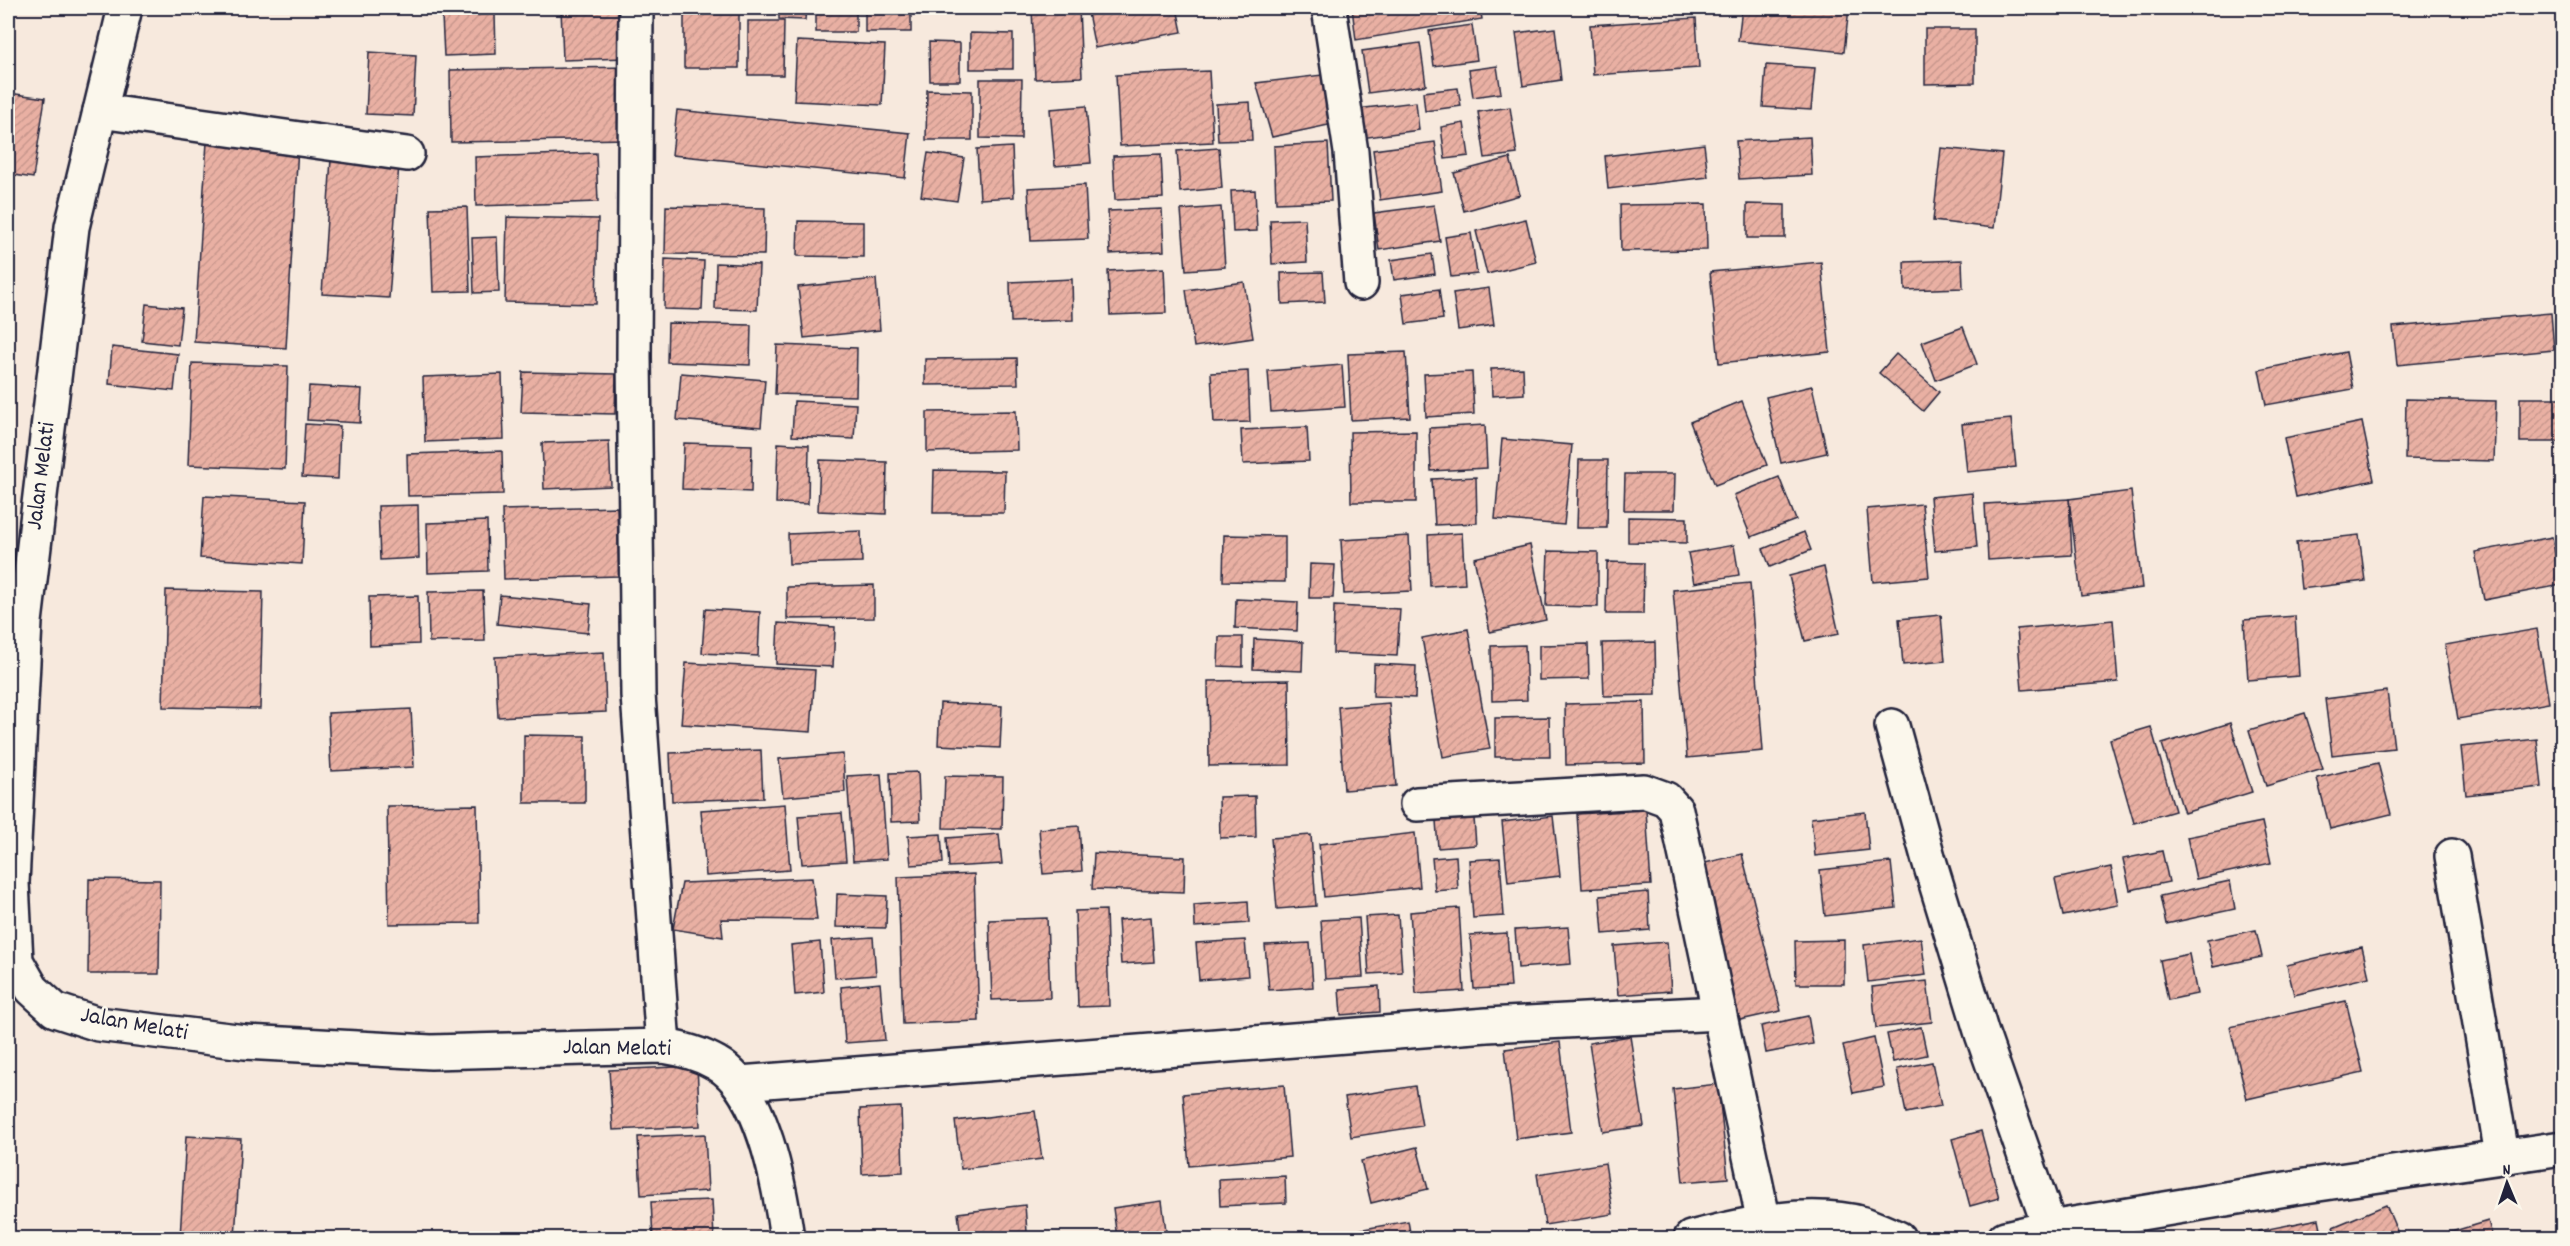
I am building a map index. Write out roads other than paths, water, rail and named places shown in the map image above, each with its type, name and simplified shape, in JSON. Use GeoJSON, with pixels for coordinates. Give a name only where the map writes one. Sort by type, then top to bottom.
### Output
{"type":"FeatureCollection","features":[{"type":"Feature","properties":{"kind":"street","name":"Jalan Melati"},"geometry":{"type":"LineString","coordinates":[[125,8],[72,227],[25,622],[12,883],[12,961],[32,988],[55,1010],[98,1024],[244,1042],[431,1052],[663,1046],[690,1051],[717,1063],[740,1083],[765,1135],[782,1199],[787,1239]]}},
{"type":"Feature","properties":{"kind":"street"},"geometry":{"type":"LineString","coordinates":[[636,8],[634,357],[638,695],[663,1046]]}},
{"type":"Feature","properties":{"kind":"street"},"geometry":{"type":"LineString","coordinates":[[1329,8],[1351,152],[1361,283]]}},
{"type":"Feature","properties":{"kind":"street"},"geometry":{"type":"LineString","coordinates":[[100,111],[407,154]]}},
{"type":"Feature","properties":{"kind":"street"},"geometry":{"type":"LineString","coordinates":[[1892,726],[1928,857],[1982,1034],[2050,1228]]}},
{"type":"Feature","properties":{"kind":"street"},"geometry":{"type":"LineString","coordinates":[[1417,804],[1644,791],[1666,799],[1676,810],[1764,1222]]}},
{"type":"Feature","properties":{"kind":"street"},"geometry":{"type":"LineString","coordinates":[[2451,856],[2502,1155]]}},
{"type":"Feature","properties":{"kind":"street"},"geometry":{"type":"LineString","coordinates":[[740,1083],[1487,1025],[1719,1013]]}},
{"type":"Feature","properties":{"kind":"street"},"geometry":{"type":"LineString","coordinates":[[2005,1239],[2050,1228],[2502,1155],[2562,1148]]}},
{"type":"Feature","properties":{"kind":"street"},"geometry":{"type":"LineString","coordinates":[[1691,1239],[1764,1222],[1831,1219],[1864,1224],[1898,1239]]}}]}
